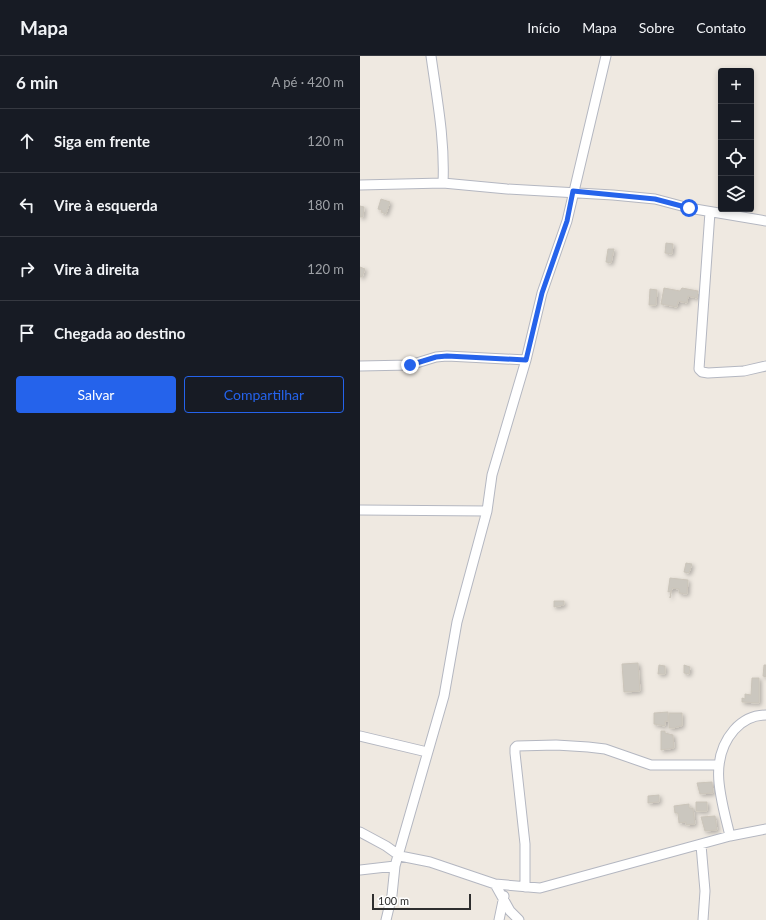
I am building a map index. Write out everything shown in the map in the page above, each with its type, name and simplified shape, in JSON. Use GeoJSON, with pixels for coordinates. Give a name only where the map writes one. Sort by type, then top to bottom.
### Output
{"type":"FeatureCollection","features":[{"type":"Feature","properties":{"kind":"street"},"geometry":{"type":"LineString","coordinates":[[431,56],[442,131],[444,153],[443,183]]}},
{"type":"Feature","properties":{"kind":"street"},"geometry":{"type":"LineString","coordinates":[[386,920],[392,895],[395,866],[400,856],[427,752],[444,696],[457,622],[487,511],[492,475],[526,360],[542,293],[567,221],[606,56]]}},
{"type":"Feature","properties":{"kind":"street"},"geometry":{"type":"LineString","coordinates":[[360,185],[443,183],[507,189],[573,191],[655,199],[710,212],[766,221]]}},
{"type":"Feature","properties":{"kind":"street"},"geometry":{"type":"LineString","coordinates":[[710,212],[699,369],[702,372],[744,371],[766,366]]}},
{"type":"Feature","properties":{"kind":"street"},"geometry":{"type":"LineString","coordinates":[[360,366],[410,365],[436,357],[447,356],[526,360]]}},
{"type":"Feature","properties":{"kind":"street"},"geometry":{"type":"LineString","coordinates":[[360,510],[487,511]]}},
{"type":"Feature","properties":{"kind":"street"},"geometry":{"type":"LineString","coordinates":[[730,836],[720,792],[718,765],[721,752],[730,735],[741,723],[751,717],[766,715]]}},
{"type":"Feature","properties":{"kind":"street"},"geometry":{"type":"LineString","coordinates":[[360,736],[427,752]]}},
{"type":"Feature","properties":{"kind":"street"},"geometry":{"type":"LineString","coordinates":[[525,887],[525,844],[515,753],[515,748],[517,746],[556,744],[588,747],[605,749],[651,764],[718,765]]}},
{"type":"Feature","properties":{"kind":"street"},"geometry":{"type":"LineString","coordinates":[[360,832],[386,846],[400,856],[430,862],[495,884],[540,888],[730,836],[766,829]]}},
{"type":"Feature","properties":{"kind":"street"},"geometry":{"type":"LineString","coordinates":[[386,846],[404,840]]}},
{"type":"Feature","properties":{"kind":"street"},"geometry":{"type":"LineString","coordinates":[[701,845],[705,891],[703,920]]}},
{"type":"Feature","properties":{"kind":"street"},"geometry":{"type":"LineString","coordinates":[[360,870],[395,866]]}},
{"type":"Feature","properties":{"kind":"street"},"geometry":{"type":"LineString","coordinates":[[495,884],[504,897],[510,911],[519,920]]}},
{"type":"Feature","properties":{"kind":"street"},"geometry":{"type":"LineString","coordinates":[[499,920],[504,897],[512,886]]}},
{"type":"Feature","properties":{"kind":"building"},"geometry":{"type":"Polygon","coordinates":[[[381,199],[390,202],[386,214],[381,212],[382,210],[378,209],[381,199]]]}},
{"type":"Feature","properties":{"kind":"building"},"geometry":{"type":"Polygon","coordinates":[[[360,206],[364,207],[363,217],[360,217],[360,206]]]}},
{"type":"Feature","properties":{"kind":"building"},"geometry":{"type":"Polygon","coordinates":[[[666,243],[673,244],[672,254],[665,253],[666,243]]]}},
{"type":"Feature","properties":{"kind":"building"},"geometry":{"type":"Polygon","coordinates":[[[608,249],[614,249],[611,263],[606,262],[608,249]]]}},
{"type":"Feature","properties":{"kind":"building"},"geometry":{"type":"Polygon","coordinates":[[[360,267],[365,269],[362,277],[360,277],[360,267]]]}},
{"type":"Feature","properties":{"kind":"building"},"geometry":{"type":"Polygon","coordinates":[[[664,288],[680,291],[682,288],[698,291],[697,298],[688,296],[687,303],[678,301],[677,307],[661,304],[664,288]]]}},
{"type":"Feature","properties":{"kind":"building"},"geometry":{"type":"Polygon","coordinates":[[[650,289],[657,290],[656,305],[649,305],[650,289]]]}},
{"type":"Feature","properties":{"kind":"building"},"geometry":{"type":"Polygon","coordinates":[[[686,563],[692,564],[689,573],[684,572],[686,563]]]}},
{"type":"Feature","properties":{"kind":"building"},"geometry":{"type":"Polygon","coordinates":[[[670,578],[688,580],[687,594],[679,593],[679,589],[672,588],[670,598],[671,591],[668,592],[670,578]]]}},
{"type":"Feature","properties":{"kind":"building"},"geometry":{"type":"Polygon","coordinates":[[[554,601],[564,601],[564,605],[554,607],[554,601]]]}},
{"type":"Feature","properties":{"kind":"building"},"geometry":{"type":"Polygon","coordinates":[[[638,663],[640,691],[624,692],[622,664],[638,663]]]}},
{"type":"Feature","properties":{"kind":"building"},"geometry":{"type":"Polygon","coordinates":[[[659,665],[665,666],[665,674],[658,674],[659,665]]]}},
{"type":"Feature","properties":{"kind":"building"},"geometry":{"type":"Polygon","coordinates":[[[684,665],[690,667],[689,674],[684,673],[684,665]]]}},
{"type":"Feature","properties":{"kind":"building"},"geometry":{"type":"Polygon","coordinates":[[[764,665],[766,665],[766,677],[763,676],[764,665]]]}},
{"type":"Feature","properties":{"kind":"building"},"geometry":{"type":"Polygon","coordinates":[[[752,678],[759,678],[759,703],[742,702],[742,698],[745,699],[745,694],[751,695],[752,678]]]}},
{"type":"Feature","properties":{"kind":"building"},"geometry":{"type":"Polygon","coordinates":[[[668,712],[668,721],[665,721],[665,726],[654,724],[654,713],[668,712]]]}},
{"type":"Feature","properties":{"kind":"building"},"geometry":{"type":"Polygon","coordinates":[[[669,713],[682,713],[682,726],[669,728],[669,713]]]}},
{"type":"Feature","properties":{"kind":"building"},"geometry":{"type":"Polygon","coordinates":[[[661,731],[665,731],[665,733],[673,735],[674,748],[661,750],[661,731]]]}},
{"type":"Feature","properties":{"kind":"building"},"geometry":{"type":"Polygon","coordinates":[[[712,782],[713,793],[700,794],[697,783],[712,782]]]}},
{"type":"Feature","properties":{"kind":"building"},"geometry":{"type":"Polygon","coordinates":[[[659,795],[659,802],[648,803],[648,796],[659,795]]]}},
{"type":"Feature","properties":{"kind":"building"},"geometry":{"type":"Polygon","coordinates":[[[696,802],[707,802],[707,811],[696,811],[696,802]]]}},
{"type":"Feature","properties":{"kind":"building"},"geometry":{"type":"Polygon","coordinates":[[[689,804],[689,808],[693,808],[695,824],[686,825],[686,822],[679,823],[678,813],[675,813],[674,806],[689,804]]]}},
{"type":"Feature","properties":{"kind":"building"},"geometry":{"type":"Polygon","coordinates":[[[715,816],[717,830],[705,831],[701,817],[715,816]]]}},
{"type":"Feature","properties":{"kind":"route"},"geometry":{"type":"LineString","coordinates":[[410,365],[418,364],[436,357],[447,356],[526,360],[535,316],[567,221],[573,191],[655,199],[689,208]]}}]}
